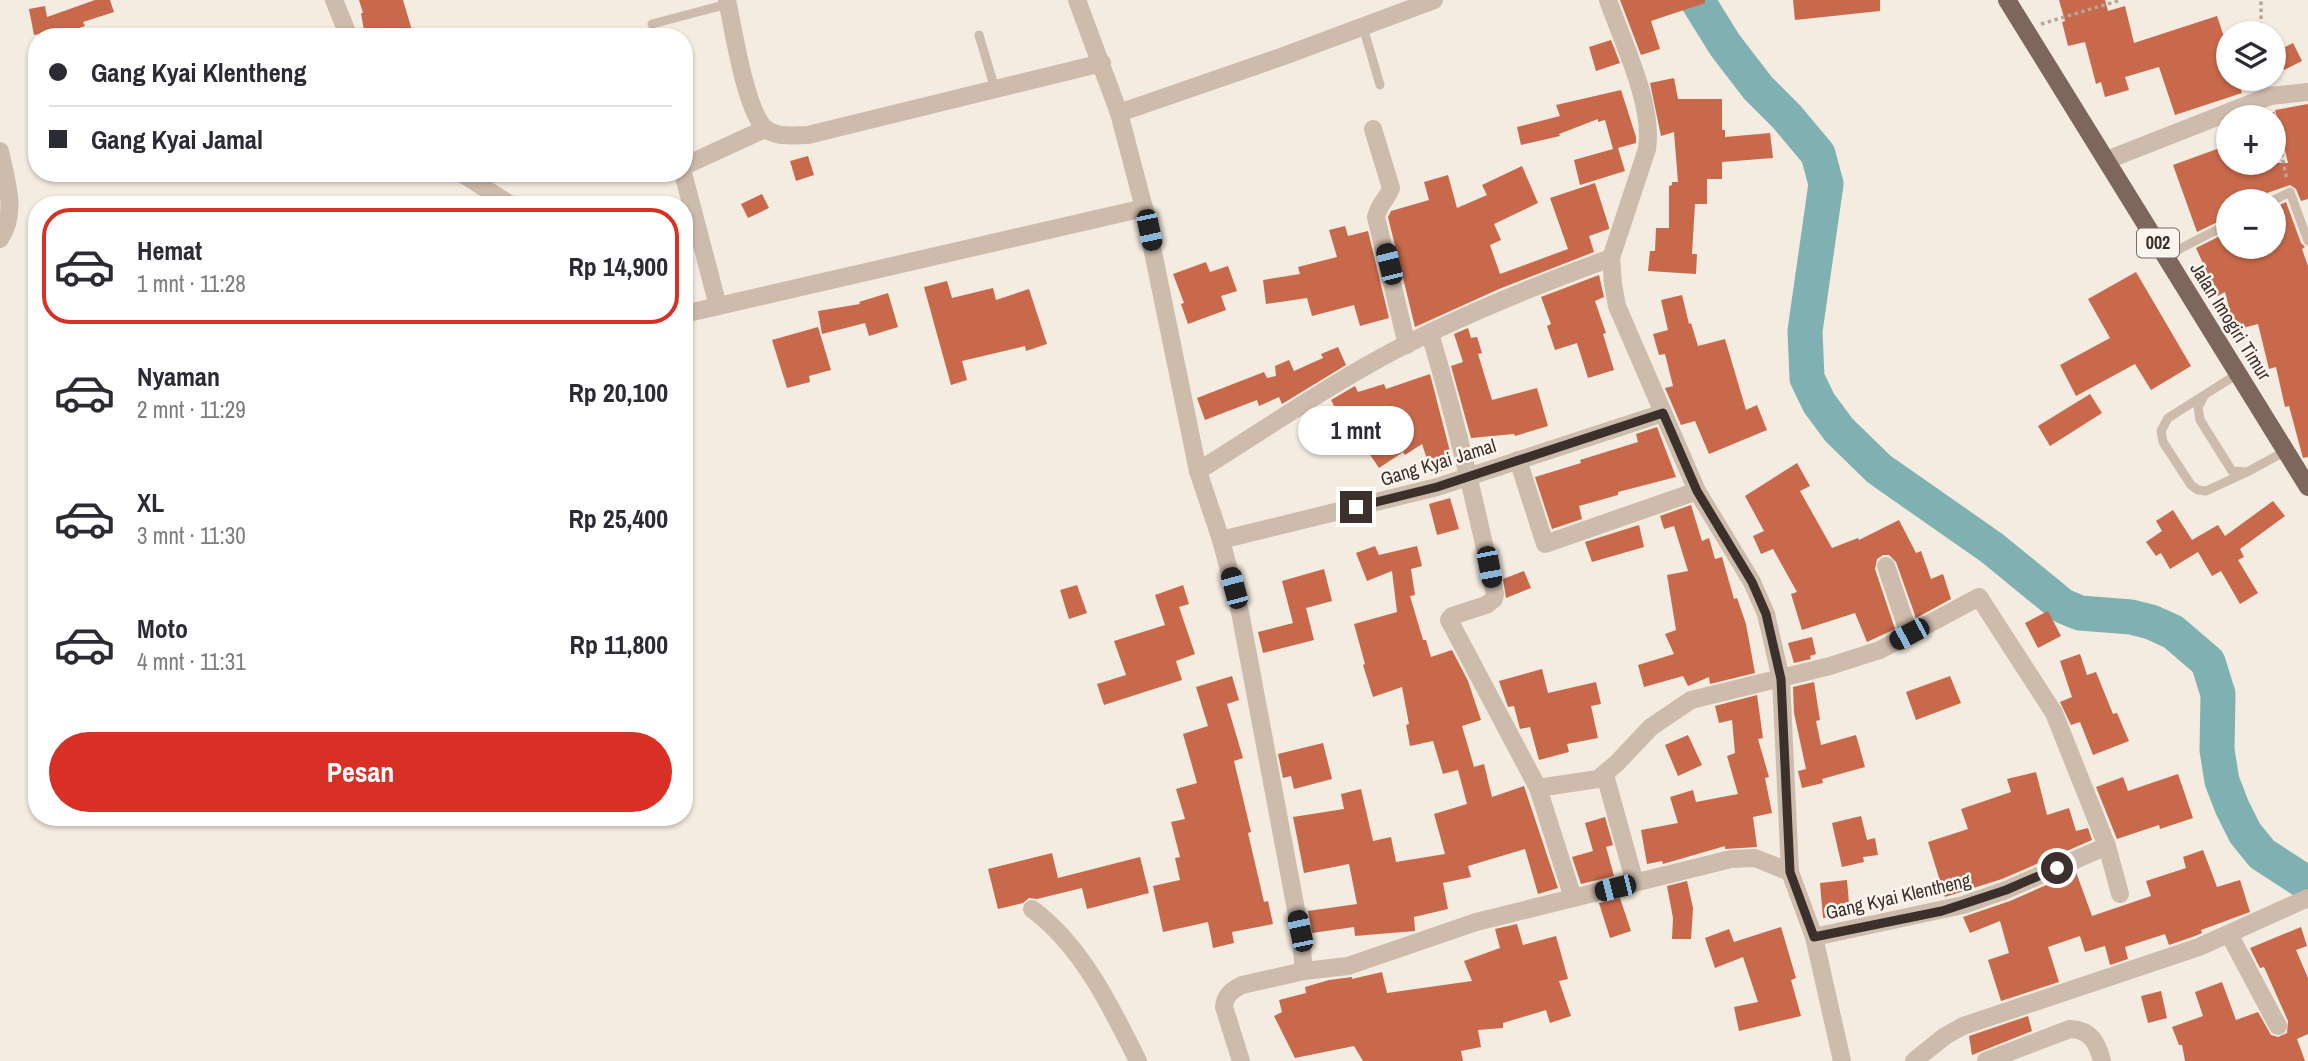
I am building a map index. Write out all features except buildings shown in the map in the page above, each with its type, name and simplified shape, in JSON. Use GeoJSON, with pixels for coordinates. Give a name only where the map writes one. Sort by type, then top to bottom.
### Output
{"type":"FeatureCollection","features":[{"type":"Feature","properties":{"kind":"main road","name":"Jalan Imogiri Timur"},"geometry":{"type":"LineString","coordinates":[[2007,0],[2308,486]]}},
{"type":"Feature","properties":{"kind":"street"},"geometry":{"type":"LineString","coordinates":[[334,0],[345,28]]}},
{"type":"Feature","properties":{"kind":"street"},"geometry":{"type":"LineString","coordinates":[[1077,0],[1119,113],[1144,208],[1198,471],[1222,540],[1240,612],[1300,931],[1304,971]]}},
{"type":"Feature","properties":{"kind":"street"},"geometry":{"type":"LineString","coordinates":[[1119,113],[1434,0]]}},
{"type":"Feature","properties":{"kind":"street"},"geometry":{"type":"LineString","coordinates":[[1608,0],[1645,104],[1649,134],[1647,149],[1611,258],[1612,284],[1617,306],[1697,491],[1752,582],[1762,603],[1775,645],[1781,679],[1790,872],[1814,937],[1842,1061]]}},
{"type":"Feature","properties":{"kind":"street"},"geometry":{"type":"LineString","coordinates":[[727,2],[756,119],[774,134],[808,135],[1102,63]]}},
{"type":"Feature","properties":{"kind":"street"},"geometry":{"type":"LineString","coordinates":[[2106,160],[2270,96],[2308,92]]}},
{"type":"Feature","properties":{"kind":"street"},"geometry":{"type":"LineString","coordinates":[[693,162],[765,129]]}},
{"type":"Feature","properties":{"kind":"street"},"geometry":{"type":"LineString","coordinates":[[1373,129],[1391,188],[1378,206],[1376,217],[1407,345]]}},
{"type":"Feature","properties":{"kind":"street"},"geometry":{"type":"LineString","coordinates":[[0,151],[11,208],[10,221],[0,239]]}},
{"type":"Feature","properties":{"kind":"street"},"geometry":{"type":"LineString","coordinates":[[475,182],[497,196]]}},
{"type":"Feature","properties":{"kind":"street"},"geometry":{"type":"LineString","coordinates":[[693,312],[1144,208]]}},
{"type":"Feature","properties":{"kind":"street"},"geometry":{"type":"LineString","coordinates":[[693,211],[718,306]]}},
{"type":"Feature","properties":{"kind":"street"},"geometry":{"type":"LineString","coordinates":[[1198,471],[1359,370],[1407,345],[1548,281],[1611,258]]}},
{"type":"Feature","properties":{"kind":"street"},"geometry":{"type":"LineString","coordinates":[[1430,334],[1449,394],[1469,475],[1494,594],[1494,599],[1486,604],[1452,616],[1449,620],[1538,788],[1573,898]]}},
{"type":"Feature","properties":{"kind":"street","name":"Gang Kyai Jamal"},"geometry":{"type":"LineString","coordinates":[[1222,540],[1437,487],[1663,413]]}},
{"type":"Feature","properties":{"kind":"street"},"geometry":{"type":"LineString","coordinates":[[1518,460],[1545,544],[1697,491]]}},
{"type":"Feature","properties":{"kind":"street"},"geometry":{"type":"LineString","coordinates":[[1886,566],[1909,634]]}},
{"type":"Feature","properties":{"kind":"street"},"geometry":{"type":"LineString","coordinates":[[1538,788],[1589,781],[1605,775],[1651,727],[1691,701],[1781,679],[1880,649],[1979,597],[2054,713],[2107,846],[2120,894]]}},
{"type":"Feature","properties":{"kind":"street"},"geometry":{"type":"LineString","coordinates":[[1605,775],[1635,883]]}},
{"type":"Feature","properties":{"kind":"street","name":"Gang Kyai Klentheng"},"geometry":{"type":"LineString","coordinates":[[1814,937],[1963,905],[2006,890],[2107,846]]}},
{"type":"Feature","properties":{"kind":"street"},"geometry":{"type":"LineString","coordinates":[[1241,1061],[1224,1007],[1225,999],[1242,985],[1304,971],[1348,966],[1476,922],[1742,857],[1768,861],[1790,872]]}},
{"type":"Feature","properties":{"kind":"street"},"geometry":{"type":"LineString","coordinates":[[1914,1061],[1945,1036],[1963,1026],[2199,947],[2306,903]]}},
{"type":"Feature","properties":{"kind":"street"},"geometry":{"type":"LineString","coordinates":[[1032,909],[1069,946],[1104,993],[1138,1061]]}},
{"type":"Feature","properties":{"kind":"street"},"geometry":{"type":"LineString","coordinates":[[2229,934],[2278,1026]]}},
{"type":"Feature","properties":{"kind":"street"},"geometry":{"type":"LineString","coordinates":[[1986,1061],[2070,1029],[2081,1030],[2092,1036],[2098,1044],[2102,1061]]}},
{"type":"Feature","properties":{"kind":"lane"},"geometry":{"type":"LineString","coordinates":[[652,24],[727,2]]}},
{"type":"Feature","properties":{"kind":"lane"},"geometry":{"type":"LineString","coordinates":[[1363,27],[1380,85]]}},
{"type":"Feature","properties":{"kind":"lane"},"geometry":{"type":"LineString","coordinates":[[979,35],[995,89]]}},
{"type":"Feature","properties":{"kind":"lane"},"geometry":{"type":"LineString","coordinates":[[2286,194],[2290,192],[2308,241]]}},
{"type":"Feature","properties":{"kind":"lane"},"geometry":{"type":"LineString","coordinates":[[2166,256],[2216,230]]}},
{"type":"Feature","properties":{"kind":"lane"},"geometry":{"type":"LineString","coordinates":[[2239,373],[2168,418],[2161,431],[2163,442],[2191,485],[2206,491],[2286,452]]}},
{"type":"Feature","properties":{"kind":"lane"},"geometry":{"type":"LineString","coordinates":[[2207,392],[2198,407],[2200,420],[2232,471],[2247,472]]}},
{"type":"Feature","properties":{"kind":"path"},"geometry":{"type":"LineString","coordinates":[[2026,30],[2121,0]]}},
{"type":"Feature","properties":{"kind":"path"},"geometry":{"type":"LineString","coordinates":[[2260,21],[2261,0]]}},
{"type":"Feature","properties":{"kind":"path"},"geometry":{"type":"LineString","coordinates":[[2270,96],[2290,192]]}},
{"type":"Feature","properties":{"kind":"waterway"},"geometry":{"type":"LineString","coordinates":[[1697,0],[1725,45],[1758,88],[1818,154],[1826,184],[1805,331],[1807,378],[1819,403],[1839,430],[1879,469],[1992,548],[2063,606],[2080,613],[2131,617],[2151,622],[2173,632],[2208,662],[2218,694],[2217,750],[2222,781],[2232,807],[2245,833],[2262,854],[2308,884]]}},
{"type":"Feature","properties":{"kind":"route"},"geometry":{"type":"LineString","coordinates":[[1356,507],[1437,487],[1663,413],[1697,491],[1752,582],[1766,614],[1775,645],[1784,712],[1790,872],[1814,937],[1942,911],[2006,890],[2057,868]]}}]}
